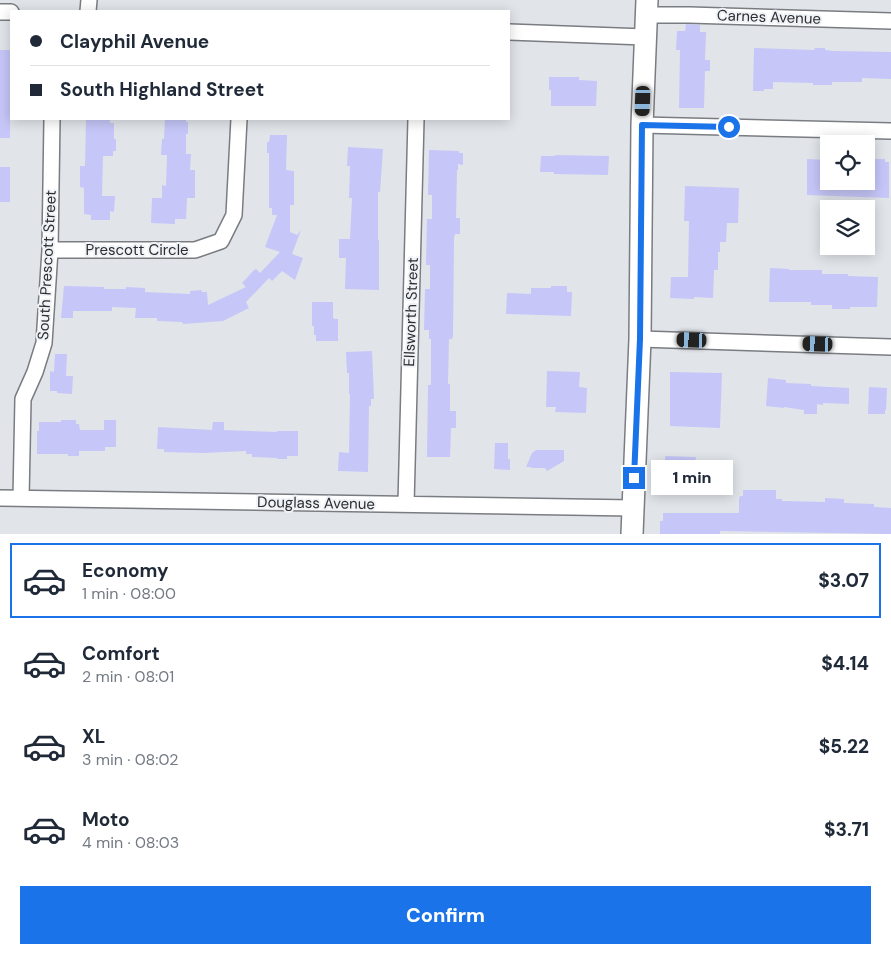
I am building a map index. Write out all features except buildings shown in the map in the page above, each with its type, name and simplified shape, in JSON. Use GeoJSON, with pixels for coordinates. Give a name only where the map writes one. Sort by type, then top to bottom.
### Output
{"type":"FeatureCollection","features":[{"type":"Feature","properties":{"kind":"main road"},"geometry":{"type":"LineString","coordinates":[[632,534],[640,339],[642,125],[647,7]]}},
{"type":"Feature","properties":{"kind":"street","name":"Carnes Avenue"},"geometry":{"type":"LineString","coordinates":[[647,7],[699,15],[891,21]]}},
{"type":"Feature","properties":{"kind":"street"},"geometry":{"type":"LineString","coordinates":[[510,32],[645,37]]}},
{"type":"Feature","properties":{"kind":"street","name":"South Prescott Street"},"geometry":{"type":"LineString","coordinates":[[21,498],[23,399],[35,372],[44,342],[50,250],[52,120]]}},
{"type":"Feature","properties":{"kind":"street","name":"Prescott Circle"},"geometry":{"type":"LineString","coordinates":[[50,250],[195,250],[221,241],[234,215],[239,120]]}},
{"type":"Feature","properties":{"kind":"street","name":"Ellsworth Street"},"geometry":{"type":"LineString","coordinates":[[406,504],[416,120]]}},
{"type":"Feature","properties":{"kind":"street"},"geometry":{"type":"LineString","coordinates":[[642,125],[891,131]]}},
{"type":"Feature","properties":{"kind":"street"},"geometry":{"type":"LineString","coordinates":[[640,339],[891,347]]}},
{"type":"Feature","properties":{"kind":"street","name":"Douglass Avenue"},"geometry":{"type":"LineString","coordinates":[[0,498],[633,508]]}},
{"type":"Feature","properties":{"kind":"route"},"geometry":{"type":"LineString","coordinates":[[634,478],[641,304],[642,125],[729,127]]}}]}
